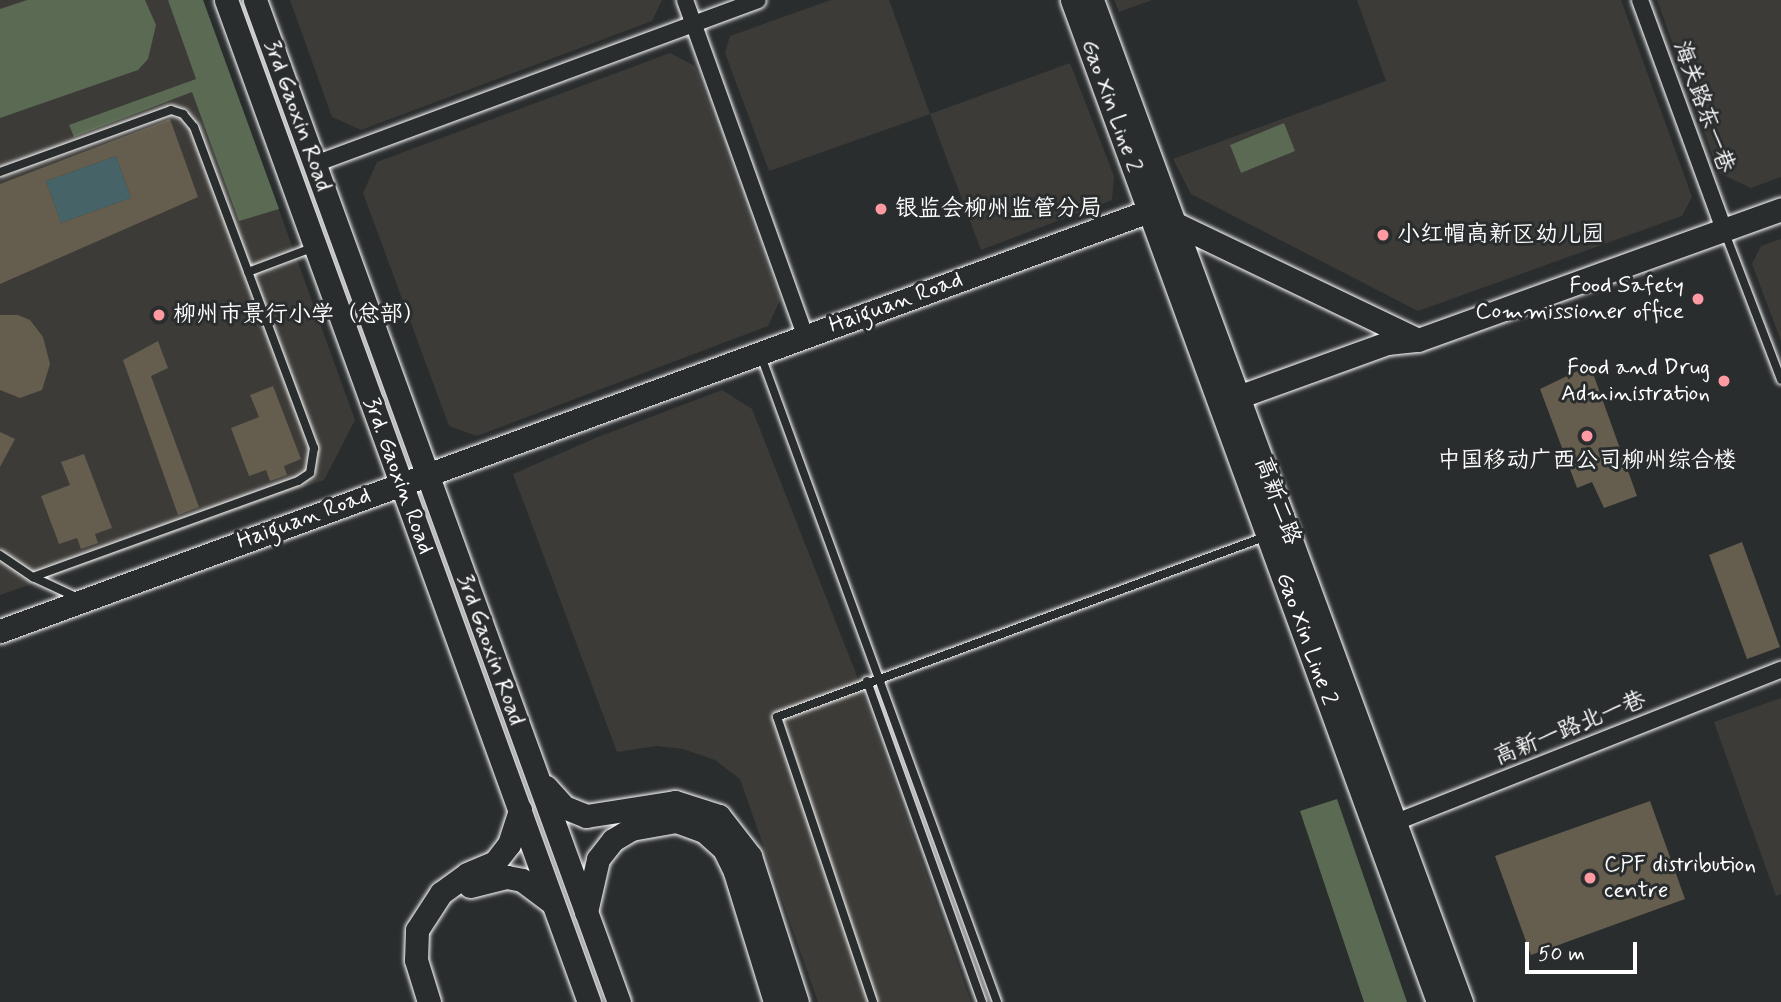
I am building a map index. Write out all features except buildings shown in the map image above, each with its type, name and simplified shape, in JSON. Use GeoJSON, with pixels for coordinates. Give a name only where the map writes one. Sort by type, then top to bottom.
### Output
{"type":"FeatureCollection","features":[{"type":"Feature","properties":{"kind":"street","name":"3rd. Gaoxin Road"},"geometry":{"type":"LineString","coordinates":[[226,0],[589,1002]]}},
{"type":"Feature","properties":{"kind":"street","name":"3rd Gaoxin Road"},"geometry":{"type":"LineString","coordinates":[[255,0],[425,475],[619,1002]]}},
{"type":"Feature","properties":{"kind":"street"},"geometry":{"type":"LineString","coordinates":[[685,0],[805,336]]}},
{"type":"Feature","properties":{"kind":"street"},"geometry":{"type":"LineString","coordinates":[[314,164],[758,0]]}},
{"type":"Feature","properties":{"kind":"street","name":"Gao Xin Line 2"},"geometry":{"type":"LineString","coordinates":[[1072,0],[1149,211],[1277,532],[1385,826],[1438,1002]]}},
{"type":"Feature","properties":{"kind":"street","name":"高新二路"},"geometry":{"type":"LineString","coordinates":[[1092,0],[1240,403],[1277,532]]}},
{"type":"Feature","properties":{"kind":"street","name":"海关路东一巷"},"geometry":{"type":"LineString","coordinates":[[1640,0],[1724,230]]}},
{"type":"Feature","properties":{"kind":"street"},"geometry":{"type":"LineString","coordinates":[[1240,403],[1387,343],[1418,340],[1781,209]]}},
{"type":"Feature","properties":{"kind":"street"},"geometry":{"type":"LineString","coordinates":[[1149,211],[1418,340]]}},
{"type":"Feature","properties":{"kind":"street","name":"Haiguan Road"},"geometry":{"type":"LineString","coordinates":[[0,631],[1149,211]]}},
{"type":"Feature","properties":{"kind":"street","name":"高新一路北一巷"},"geometry":{"type":"LineString","coordinates":[[1385,826],[1781,670]]}},
{"type":"Feature","properties":{"kind":"street"},"geometry":{"type":"LineString","coordinates":[[536,776],[564,807],[586,816],[675,802],[719,817],[750,856],[797,1002]]}},
{"type":"Feature","properties":{"kind":"street"},"geometry":{"type":"LineString","coordinates":[[429,1002],[416,960],[417,930],[441,893],[495,862],[509,844],[520,810]]}},
{"type":"Feature","properties":{"kind":"street"},"geometry":{"type":"LineString","coordinates":[[586,912],[598,859],[613,840],[631,829],[676,821],[704,831],[724,849],[735,872],[775,1002]]}},
{"type":"Feature","properties":{"kind":"street"},"geometry":{"type":"LineString","coordinates":[[1385,826],[1461,1002]]}},
{"type":"Feature","properties":{"kind":"street"},"geometry":{"type":"LineString","coordinates":[[445,1002],[430,948],[447,906],[469,886],[514,878],[554,905]]}},
{"type":"Feature","properties":{"kind":"lane"},"geometry":{"type":"LineString","coordinates":[[0,172],[171,110],[183,114],[194,127],[314,448],[310,472],[33,577]]}},
{"type":"Feature","properties":{"kind":"lane"},"geometry":{"type":"LineString","coordinates":[[1724,230],[1781,380]]}},
{"type":"Feature","properties":{"kind":"lane"},"geometry":{"type":"LineString","coordinates":[[248,272],[315,247]]}},
{"type":"Feature","properties":{"kind":"lane"},"geometry":{"type":"LineString","coordinates":[[760,353],[997,1002]]}},
{"type":"Feature","properties":{"kind":"lane"},"geometry":{"type":"LineString","coordinates":[[873,1002],[777,717],[880,676],[1277,532]]}},
{"type":"Feature","properties":{"kind":"lane"},"geometry":{"type":"LineString","coordinates":[[0,555],[33,577],[83,601]]}},
{"type":"Feature","properties":{"kind":"lane"},"geometry":{"type":"LineString","coordinates":[[867,681],[982,1002]]}},
{"type":"Feature","properties":{"kind":"shaded area","name":"柳州市景行小学（总部）"},"geometry":{"type":"Polygon","coordinates":[[[0,0],[203,0],[355,420],[324,480],[0,595],[0,0]]]}},
{"type":"Feature","properties":{"kind":"shaded area"},"geometry":{"type":"Polygon","coordinates":[[[290,0],[662,0],[652,21],[361,130],[332,117],[290,0]]]}},
{"type":"Feature","properties":{"kind":"shaded area"},"geometry":{"type":"Polygon","coordinates":[[[831,0],[889,0],[930,114],[769,171],[725,53],[730,36],[831,0]]]}},
{"type":"Feature","properties":{"kind":"shaded area"},"geometry":{"type":"Polygon","coordinates":[[[1114,0],[1152,0],[1119,12],[1114,0]]]}},
{"type":"Feature","properties":{"kind":"shaded area"},"geometry":{"type":"Polygon","coordinates":[[[1357,0],[1621,0],[1692,197],[1682,216],[1418,311],[1191,194],[1173,159],[1386,81],[1357,0]]]}},
{"type":"Feature","properties":{"kind":"shaded area"},"geometry":{"type":"Polygon","coordinates":[[[1657,0],[1781,0],[1781,177],[1751,188],[1719,173],[1657,0]]]}},
{"type":"Feature","properties":{"kind":"shaded area"},"geometry":{"type":"Polygon","coordinates":[[[670,53],[695,66],[780,300],[768,326],[477,436],[449,426],[363,193],[377,162],[670,53]]]}},
{"type":"Feature","properties":{"kind":"shaded area"},"geometry":{"type":"Polygon","coordinates":[[[1070,63],[1114,176],[1112,200],[981,250],[930,114],[1070,63]]]}},
{"type":"Feature","properties":{"kind":"shaded area"},"geometry":{"type":"Polygon","coordinates":[[[1781,239],[1781,341],[1752,264],[1761,246],[1781,239]]]}},
{"type":"Feature","properties":{"kind":"shaded area"},"geometry":{"type":"Polygon","coordinates":[[[722,390],[752,409],[855,671],[971,1002],[818,1002],[740,779],[715,760],[683,749],[656,746],[617,752],[513,474],[598,437],[722,390]]]}},
{"type":"Feature","properties":{"kind":"shaded area"},"geometry":{"type":"Polygon","coordinates":[[[1781,698],[1781,894],[1776,896],[1714,722],[1781,698]]]}},
{"type":"Feature","properties":{"kind":"green space"},"geometry":{"type":"Polygon","coordinates":[[[27,0],[145,0],[156,25],[148,59],[138,70],[0,118],[0,9],[27,0]]]}},
{"type":"Feature","properties":{"kind":"green space"},"geometry":{"type":"Polygon","coordinates":[[[168,0],[203,0],[279,209],[239,221],[192,92],[74,137],[69,125],[196,79],[168,0]]]}},
{"type":"Feature","properties":{"kind":"green space"},"geometry":{"type":"Polygon","coordinates":[[[1284,123],[1295,151],[1241,173],[1230,145],[1284,123]]]}},
{"type":"Feature","properties":{"kind":"green space"},"geometry":{"type":"Polygon","coordinates":[[[1337,799],[1407,1002],[1364,1002],[1300,811],[1337,799]]]}},
{"type":"Feature","properties":{"kind":"water"},"geometry":{"type":"Polygon","coordinates":[[[116,156],[131,198],[61,223],[46,181],[116,156]]]}},
{"type":"Feature","properties":{"kind":"place","name":"银监会柳州监管分局"},"geometry":{"type":"Point","coordinates":[881,209]}},
{"type":"Feature","properties":{"kind":"place","name":"小红帽高新区幼儿园"},"geometry":{"type":"Point","coordinates":[1383,235]}},
{"type":"Feature","properties":{"kind":"place","name":"Food Safety Commissioner office"},"geometry":{"type":"Point","coordinates":[1698,299]}},
{"type":"Feature","properties":{"kind":"place","name":"柳州市景行小学（总部）"},"geometry":{"type":"Point","coordinates":[159,315]}},
{"type":"Feature","properties":{"kind":"place","name":"Food and Drug Administration"},"geometry":{"type":"Point","coordinates":[1724,381]}},
{"type":"Feature","properties":{"kind":"place","name":"中国移动广西公司柳州综合楼"},"geometry":{"type":"Point","coordinates":[1587,436]}},
{"type":"Feature","properties":{"kind":"place","name":"CPF distribution centre"},"geometry":{"type":"Point","coordinates":[1590,878]}}]}
